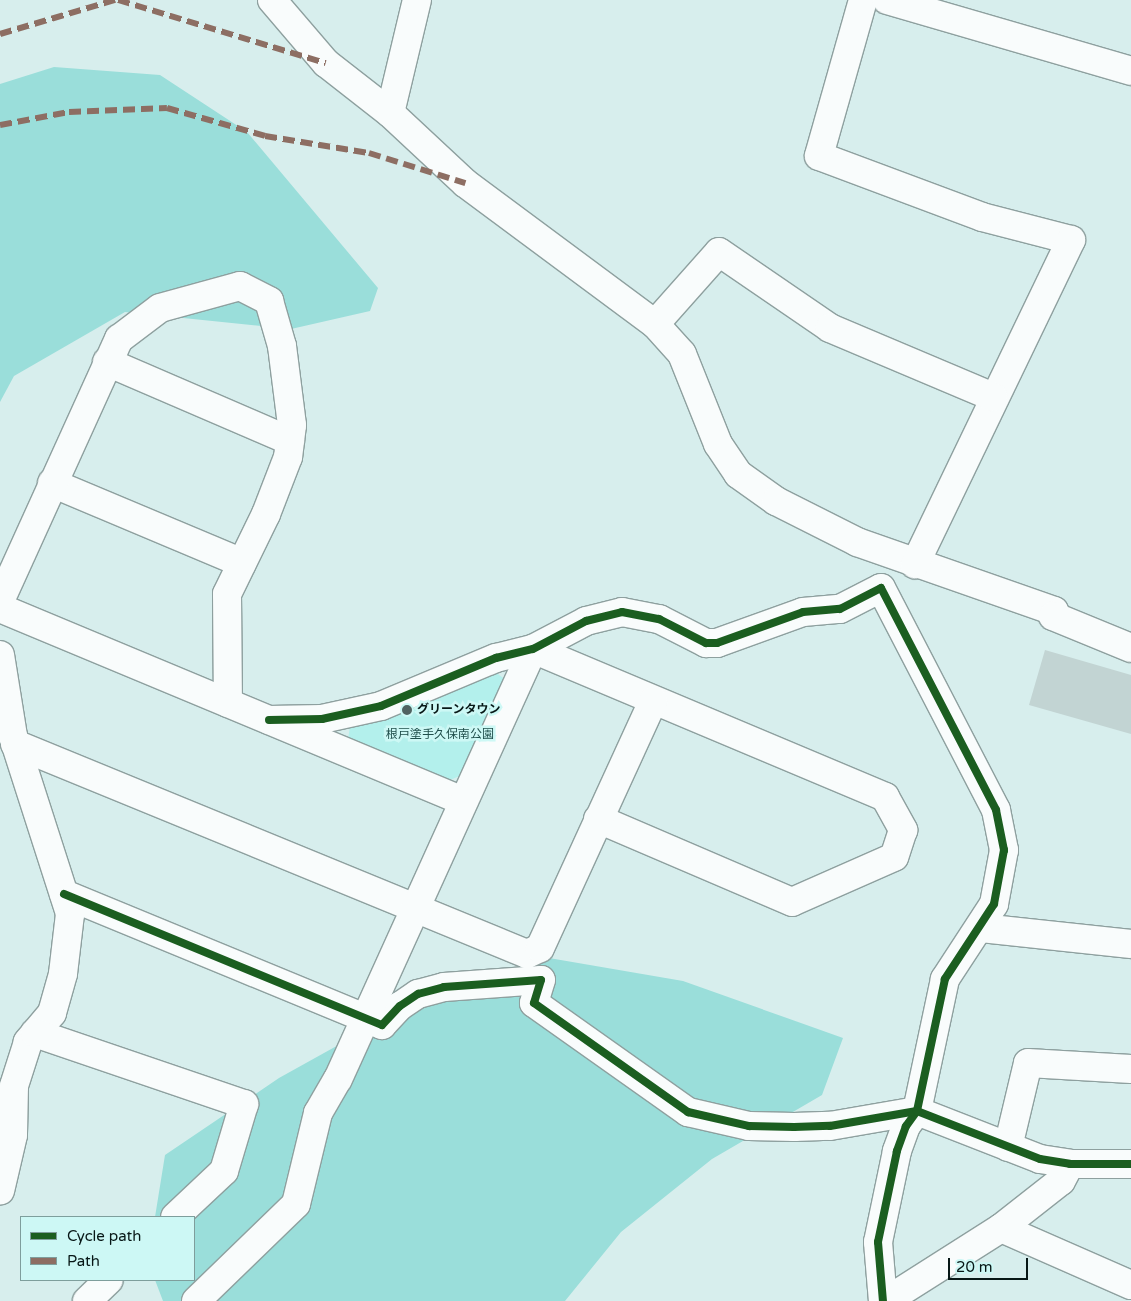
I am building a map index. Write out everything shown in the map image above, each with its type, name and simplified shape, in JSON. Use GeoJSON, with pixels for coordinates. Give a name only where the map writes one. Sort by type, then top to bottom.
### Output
{"type":"FeatureCollection","features":[{"type":"Feature","properties":{"kind":"street"},"geometry":{"type":"LineString","coordinates":[[272,0],[326,63],[390,113],[465,183],[655,324],[682,354],[718,444],[738,474],[776,500],[857,542],[1054,612],[1053,616],[1131,648]]}},
{"type":"Feature","properties":{"kind":"street"},"geometry":{"type":"LineString","coordinates":[[390,113],[417,0]]}},
{"type":"Feature","properties":{"kind":"street"},"geometry":{"type":"LineString","coordinates":[[863,0],[819,156],[982,217],[1071,240],[993,397],[915,564]]}},
{"type":"Feature","properties":{"kind":"street"},"geometry":{"type":"LineString","coordinates":[[887,0],[1131,71]]}},
{"type":"Feature","properties":{"kind":"street"},"geometry":{"type":"LineString","coordinates":[[655,324],[720,252],[830,328],[993,397]]}},
{"type":"Feature","properties":{"kind":"street"},"geometry":{"type":"LineString","coordinates":[[0,601],[119,339],[160,308],[240,286],[269,301],[288,382],[290,440],[266,514],[226,594],[228,703]]}},
{"type":"Feature","properties":{"kind":"street"},"geometry":{"type":"LineString","coordinates":[[107,362],[290,440]]}},
{"type":"Feature","properties":{"kind":"street"},"geometry":{"type":"LineString","coordinates":[[52,483],[242,563]]}},
{"type":"Feature","properties":{"kind":"street"},"geometry":{"type":"LineString","coordinates":[[857,542],[996,810],[1004,850],[1001,880],[981,928],[945,979],[917,1111],[906,1126],[897,1151],[878,1242],[884,1301],[1001,1228],[1061,1181],[1070,1164]]}},
{"type":"Feature","properties":{"kind":"street"},"geometry":{"type":"LineString","coordinates":[[269,720],[322,719],[381,706],[496,658],[533,649],[586,621],[622,612],[659,618],[706,643],[717,644],[803,612],[840,609],[881,588]]}},
{"type":"Feature","properties":{"kind":"street"},"geometry":{"type":"LineString","coordinates":[[0,608],[463,801]]}},
{"type":"Feature","properties":{"kind":"street"},"geometry":{"type":"LineString","coordinates":[[533,649],[885,797],[903,830],[894,857],[792,902],[598,819]]}},
{"type":"Feature","properties":{"kind":"street"},"geometry":{"type":"LineString","coordinates":[[196,1301],[296,1204],[318,1113],[365,1017],[533,649]]}},
{"type":"Feature","properties":{"kind":"street"},"geometry":{"type":"LineString","coordinates":[[0,655],[15,744],[70,914],[63,974],[52,1013],[28,1042],[14,1086],[13,1135],[0,1191]]}},
{"type":"Feature","properties":{"kind":"street"},"geometry":{"type":"LineString","coordinates":[[15,744],[528,954],[540,948],[653,701]]}},
{"type":"Feature","properties":{"kind":"street"},"geometry":{"type":"LineString","coordinates":[[64,894],[382,1025],[400,1006],[418,994],[444,987],[541,980],[534,1003],[688,1112],[748,1126],[794,1127],[917,1111],[1040,1159],[1070,1164],[1131,1164]]}},
{"type":"Feature","properties":{"kind":"street"},"geometry":{"type":"LineString","coordinates":[[981,928],[1131,944]]}},
{"type":"Feature","properties":{"kind":"street"},"geometry":{"type":"LineString","coordinates":[[35,1033],[244,1104],[224,1171],[176,1216]]}},
{"type":"Feature","properties":{"kind":"street"},"geometry":{"type":"LineString","coordinates":[[1008,1147],[1028,1063],[1131,1069]]}},
{"type":"Feature","properties":{"kind":"street"},"geometry":{"type":"LineString","coordinates":[[1001,1228],[1131,1285]]}},
{"type":"Feature","properties":{"kind":"street"},"geometry":{"type":"LineString","coordinates":[[86,1301],[108,1281]]}},
{"type":"Feature","properties":{"kind":"green space","name":"根戸塗手久保南公園"},"geometry":{"type":"Polygon","coordinates":[[[495,672],[506,680],[462,775],[450,780],[348,740],[350,726],[495,672]]]}},
{"type":"Feature","properties":{"kind":"shaded area"},"geometry":{"type":"Polygon","coordinates":[[[54,67],[160,75],[247,132],[378,288],[370,311],[291,329],[125,312],[14,376],[0,402],[0,84],[54,67]]]}},
{"type":"Feature","properties":{"kind":"shaded area"},"geometry":{"type":"Polygon","coordinates":[[[549,958],[683,981],[843,1038],[822,1095],[712,1159],[621,1232],[565,1301],[163,1301],[155,1281],[195,1281],[195,1216],[155,1216],[165,1155],[279,1078],[396,1013],[549,958]]]}},
{"type":"Feature","properties":{"kind":"building"},"geometry":{"type":"Polygon","coordinates":[[[1045,650],[1131,675],[1131,734],[1029,705],[1045,650]]]}},
{"type":"Feature","properties":{"kind":"marked path"},"geometry":{"type":"LineString","coordinates":[[0,34],[115,0]]}},
{"type":"Feature","properties":{"kind":"marked path"},"geometry":{"type":"LineString","coordinates":[[118,0],[326,63]]}},
{"type":"Feature","properties":{"kind":"marked path"},"geometry":{"type":"LineString","coordinates":[[0,125],[69,112],[167,108],[265,136],[369,153],[465,183]]}},
{"type":"Feature","properties":{"kind":"cycle path"},"geometry":{"type":"LineString","coordinates":[[269,720],[322,719],[381,706],[496,658],[533,649],[586,621],[622,612],[659,619],[706,643],[717,643],[803,612],[840,609],[881,588],[996,810],[1004,850],[994,904],[945,979],[917,1111],[906,1126],[897,1151],[878,1242],[883,1301]]}},
{"type":"Feature","properties":{"kind":"cycle path"},"geometry":{"type":"LineString","coordinates":[[64,894],[382,1025],[400,1006],[418,994],[444,987],[541,980],[534,1003],[688,1112],[749,1126],[794,1127],[830,1126],[917,1111],[1040,1159],[1070,1164],[1131,1164]]}},
{"type":"Feature","properties":{"kind":"place","name":"グリーンタウン"},"geometry":{"type":"Point","coordinates":[407,710]}}]}
